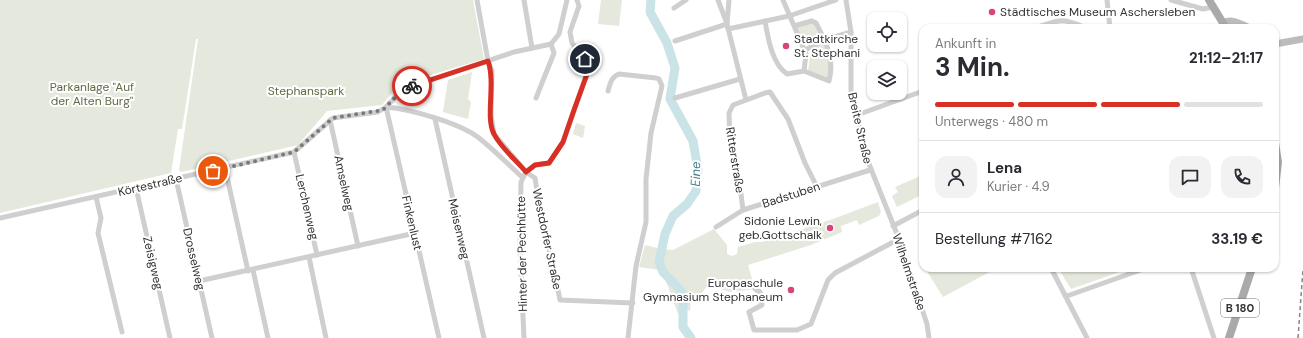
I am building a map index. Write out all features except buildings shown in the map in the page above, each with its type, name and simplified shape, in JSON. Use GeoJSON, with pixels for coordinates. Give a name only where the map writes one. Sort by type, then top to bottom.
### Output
{"type":"FeatureCollection","features":[{"type":"Feature","properties":{"kind":"main road"},"geometry":{"type":"LineString","coordinates":[[1211,4],[1223,24]]}},
{"type":"Feature","properties":{"kind":"main road"},"geometry":{"type":"LineString","coordinates":[[1225,24],[1228,20],[1240,24]]}},
{"type":"Feature","properties":{"kind":"main road"},"geometry":{"type":"LineString","coordinates":[[1279,42],[1303,39]]}},
{"type":"Feature","properties":{"kind":"main road","name":"B 180"},"geometry":{"type":"LineString","coordinates":[[1229,338],[1251,272]]}},
{"type":"Feature","properties":{"kind":"street"},"geometry":{"type":"LineString","coordinates":[[477,0],[488,61],[492,71],[491,120],[494,134],[526,172]]}},
{"type":"Feature","properties":{"kind":"street"},"geometry":{"type":"LineString","coordinates":[[524,0],[532,48]]}},
{"type":"Feature","properties":{"kind":"street"},"geometry":{"type":"LineString","coordinates":[[536,98],[554,53],[550,44],[559,34],[567,0]]}},
{"type":"Feature","properties":{"kind":"street"},"geometry":{"type":"LineString","coordinates":[[386,107],[415,112],[478,137],[522,177],[535,165],[549,163],[563,142],[587,74],[585,59],[572,43],[570,32],[579,6],[578,0]]}},
{"type":"Feature","properties":{"kind":"street"},"geometry":{"type":"LineString","coordinates":[[674,8],[686,0]]}},
{"type":"Feature","properties":{"kind":"street"},"geometry":{"type":"LineString","coordinates":[[718,0],[727,25],[746,100],[770,92],[791,124],[805,163],[816,187]]}},
{"type":"Feature","properties":{"kind":"street"},"geometry":{"type":"LineString","coordinates":[[727,25],[729,0]]}},
{"type":"Feature","properties":{"kind":"street"},"geometry":{"type":"LineString","coordinates":[[783,0],[805,50],[804,72]]}},
{"type":"Feature","properties":{"kind":"street"},"geometry":{"type":"LineString","coordinates":[[675,41],[727,25],[765,21],[789,16],[836,0]]}},
{"type":"Feature","properties":{"kind":"street","name":"Breite Straße"},"geometry":{"type":"LineString","coordinates":[[846,0],[851,32],[850,87],[870,170],[884,206]]}},
{"type":"Feature","properties":{"kind":"street"},"geometry":{"type":"LineString","coordinates":[[1107,0],[1110,24]]}},
{"type":"Feature","properties":{"kind":"street"},"geometry":{"type":"LineString","coordinates":[[1171,0],[1202,9],[1211,4]]}},
{"type":"Feature","properties":{"kind":"street"},"geometry":{"type":"LineString","coordinates":[[1048,24],[1062,20],[1072,21],[1078,24]]}},
{"type":"Feature","properties":{"kind":"street"},"geometry":{"type":"LineString","coordinates":[[765,21],[775,58],[783,71],[787,74],[804,72],[829,81],[832,65],[830,53],[815,22],[794,26]]}},
{"type":"Feature","properties":{"kind":"street"},"geometry":{"type":"LineString","coordinates":[[805,50],[825,40],[851,32]]}},
{"type":"Feature","properties":{"kind":"street","name":"Körtestraße"},"geometry":{"type":"LineString","coordinates":[[0,218],[294,152],[330,120],[339,116],[378,112],[386,107],[403,89],[488,61],[550,44]]}},
{"type":"Feature","properties":{"kind":"street"},"geometry":{"type":"LineString","coordinates":[[608,91],[614,76],[619,74],[659,79],[662,86],[651,132],[646,179],[644,234],[636,266],[628,338]]}},
{"type":"Feature","properties":{"kind":"street"},"geometry":{"type":"LineString","coordinates":[[675,98],[740,79]]}},
{"type":"Feature","properties":{"kind":"street"},"geometry":{"type":"LineString","coordinates":[[857,116],[919,93]]}},
{"type":"Feature","properties":{"kind":"street","name":"Ritterstraße"},"geometry":{"type":"LineString","coordinates":[[743,210],[739,178],[730,142],[730,109],[733,105],[746,100]]}},
{"type":"Feature","properties":{"kind":"street","name":"Finkenlust"},"geometry":{"type":"LineString","coordinates":[[386,107],[438,338]]}},
{"type":"Feature","properties":{"kind":"street","name":"Meisenweg"},"geometry":{"type":"LineString","coordinates":[[435,119],[484,338]]}},
{"type":"Feature","properties":{"kind":"street","name":"Amselweg"},"geometry":{"type":"LineString","coordinates":[[330,120],[358,246]]}},
{"type":"Feature","properties":{"kind":"street","name":"Lerchenweg"},"geometry":{"type":"LineString","coordinates":[[199,281],[317,255],[294,152]]}},
{"type":"Feature","properties":{"kind":"street"},"geometry":{"type":"LineString","coordinates":[[225,168],[268,338]]}},
{"type":"Feature","properties":{"kind":"street","name":"Badstuben"},"geometry":{"type":"LineString","coordinates":[[716,227],[743,210],[870,170]]}},
{"type":"Feature","properties":{"kind":"street","name":"Westdorfer Straße"},"geometry":{"type":"LineString","coordinates":[[526,172],[534,178],[560,300],[633,303]]}},
{"type":"Feature","properties":{"kind":"street","name":"Hinter der Pechhütte"},"geometry":{"type":"LineString","coordinates":[[522,177],[520,252],[524,338]]}},
{"type":"Feature","properties":{"kind":"street","name":"Drosselweg"},"geometry":{"type":"LineString","coordinates":[[176,179],[212,338]]}},
{"type":"Feature","properties":{"kind":"street","name":"Zeisigweg"},"geometry":{"type":"LineString","coordinates":[[136,188],[170,338]]}},
{"type":"Feature","properties":{"kind":"street"},"geometry":{"type":"LineString","coordinates":[[96,197],[101,218],[98,233],[122,332]]}},
{"type":"Feature","properties":{"kind":"street","name":"Wilhelmstraße"},"geometry":{"type":"LineString","coordinates":[[884,206],[899,239],[927,324],[929,338]]}},
{"type":"Feature","properties":{"kind":"street"},"geometry":{"type":"LineString","coordinates":[[893,226],[919,212]]}},
{"type":"Feature","properties":{"kind":"street"},"geometry":{"type":"LineString","coordinates":[[317,255],[415,233]]}},
{"type":"Feature","properties":{"kind":"street"},"geometry":{"type":"LineString","coordinates":[[755,289],[760,292],[762,305],[749,312],[754,330],[797,330],[811,324],[830,277],[849,265],[899,239]]}},
{"type":"Feature","properties":{"kind":"street","name":"Lerchenweg"},"geometry":{"type":"LineString","coordinates":[[309,257],[326,338]]}},
{"type":"Feature","properties":{"kind":"street"},"geometry":{"type":"LineString","coordinates":[[1053,272],[1067,296],[1087,338]]}},
{"type":"Feature","properties":{"kind":"street"},"geometry":{"type":"LineString","coordinates":[[1067,296],[1135,272]]}},
{"type":"Feature","properties":{"kind":"street"},"geometry":{"type":"LineString","coordinates":[[1192,272],[1214,338]]}},
{"type":"Feature","properties":{"kind":"green space"},"geometry":{"type":"Polygon","coordinates":[[[0,0],[473,0],[484,59],[394,86],[396,88],[382,105],[327,111],[298,145],[181,172],[179,170],[198,39],[196,39],[182,129],[178,129],[171,173],[0,213],[0,0]]]}},
{"type":"Feature","properties":{"kind":"green space"},"geometry":{"type":"Polygon","coordinates":[[[601,0],[622,0],[619,26],[598,24],[601,0]]]}},
{"type":"Feature","properties":{"kind":"green space"},"geometry":{"type":"Polygon","coordinates":[[[812,22],[815,24],[822,38],[821,40],[809,44],[803,42],[796,27],[812,22]]]}},
{"type":"Feature","properties":{"kind":"green space"},"geometry":{"type":"Polygon","coordinates":[[[824,43],[830,62],[828,79],[808,71],[811,50],[824,43]]]}},
{"type":"Feature","properties":{"kind":"green space"},"geometry":{"type":"Polygon","coordinates":[[[472,72],[468,99],[471,102],[468,119],[443,112],[448,80],[472,72]]]}},
{"type":"Feature","properties":{"kind":"green space"},"geometry":{"type":"Polygon","coordinates":[[[576,123],[585,126],[583,138],[573,134],[576,123]]]}},
{"type":"Feature","properties":{"kind":"green space"},"geometry":{"type":"Polygon","coordinates":[[[919,176],[919,196],[897,207],[892,196],[898,192],[895,187],[919,176]]]}},
{"type":"Feature","properties":{"kind":"green space"},"geometry":{"type":"Polygon","coordinates":[[[878,202],[881,212],[879,216],[859,225],[857,220],[841,226],[842,232],[811,245],[748,265],[755,289],[730,292],[708,285],[701,294],[691,298],[690,311],[688,310],[678,314],[664,276],[660,270],[639,267],[645,245],[673,250],[714,229],[727,245],[727,254],[732,256],[737,254],[738,247],[755,242],[762,242],[833,219],[878,202]]]}},
{"type":"Feature","properties":{"kind":"green space"},"geometry":{"type":"Polygon","coordinates":[[[927,272],[990,272],[943,297],[927,272]]]}},
{"type":"Feature","properties":{"kind":"green space"},"geometry":{"type":"Polygon","coordinates":[[[1060,272],[1120,272],[1071,289],[1060,272]]]}},
{"type":"Feature","properties":{"kind":"waterway","name":"Eine"},"geometry":{"type":"LineString","coordinates":[[651,0],[650,12],[667,43],[675,68],[670,99],[693,141],[698,170],[696,191],[687,204],[673,216],[665,234],[659,262],[663,272],[683,293],[683,327],[691,338]]}},
{"type":"Feature","properties":{"kind":"railway"},"geometry":{"type":"LineString","coordinates":[[1298,338],[1303,269]]}},
{"type":"Feature","properties":{"kind":"way so far"},"geometry":{"type":"LineString","coordinates":[[213,171],[294,152],[312,137],[326,122],[333,118],[383,110],[403,89],[412,86]]}},
{"type":"Feature","properties":{"kind":"place","name":"Städtisches Museum Aschersleben"},"geometry":{"type":"Point","coordinates":[992,12]}},
{"type":"Feature","properties":{"kind":"place","name":"Stadtkirche St. Stephani"},"geometry":{"type":"Point","coordinates":[786,46]}},
{"type":"Feature","properties":{"kind":"place","name":"Sidonie Lewin, geb.Gottschalk"},"geometry":{"type":"Point","coordinates":[830,228]}},
{"type":"Feature","properties":{"kind":"place","name":"Europaschule Gymnasium Stephaneum"},"geometry":{"type":"Point","coordinates":[791,290]}},
{"type":"Feature","properties":{"kind":"route"},"geometry":{"type":"LineString","coordinates":[[412,86],[488,61],[492,71],[491,115],[494,134],[526,172],[535,165],[549,163],[563,142],[587,74],[585,59]]}},
{"type":"Feature","properties":{"kind":"park label","name":"Stephanspark"},"geometry":{"type":"Point","coordinates":[306,91]}},
{"type":"Feature","properties":{"kind":"park label","name":"Parkanlage \"Auf der Alten Burg\""},"geometry":{"type":"Point","coordinates":[92,94]}}]}
